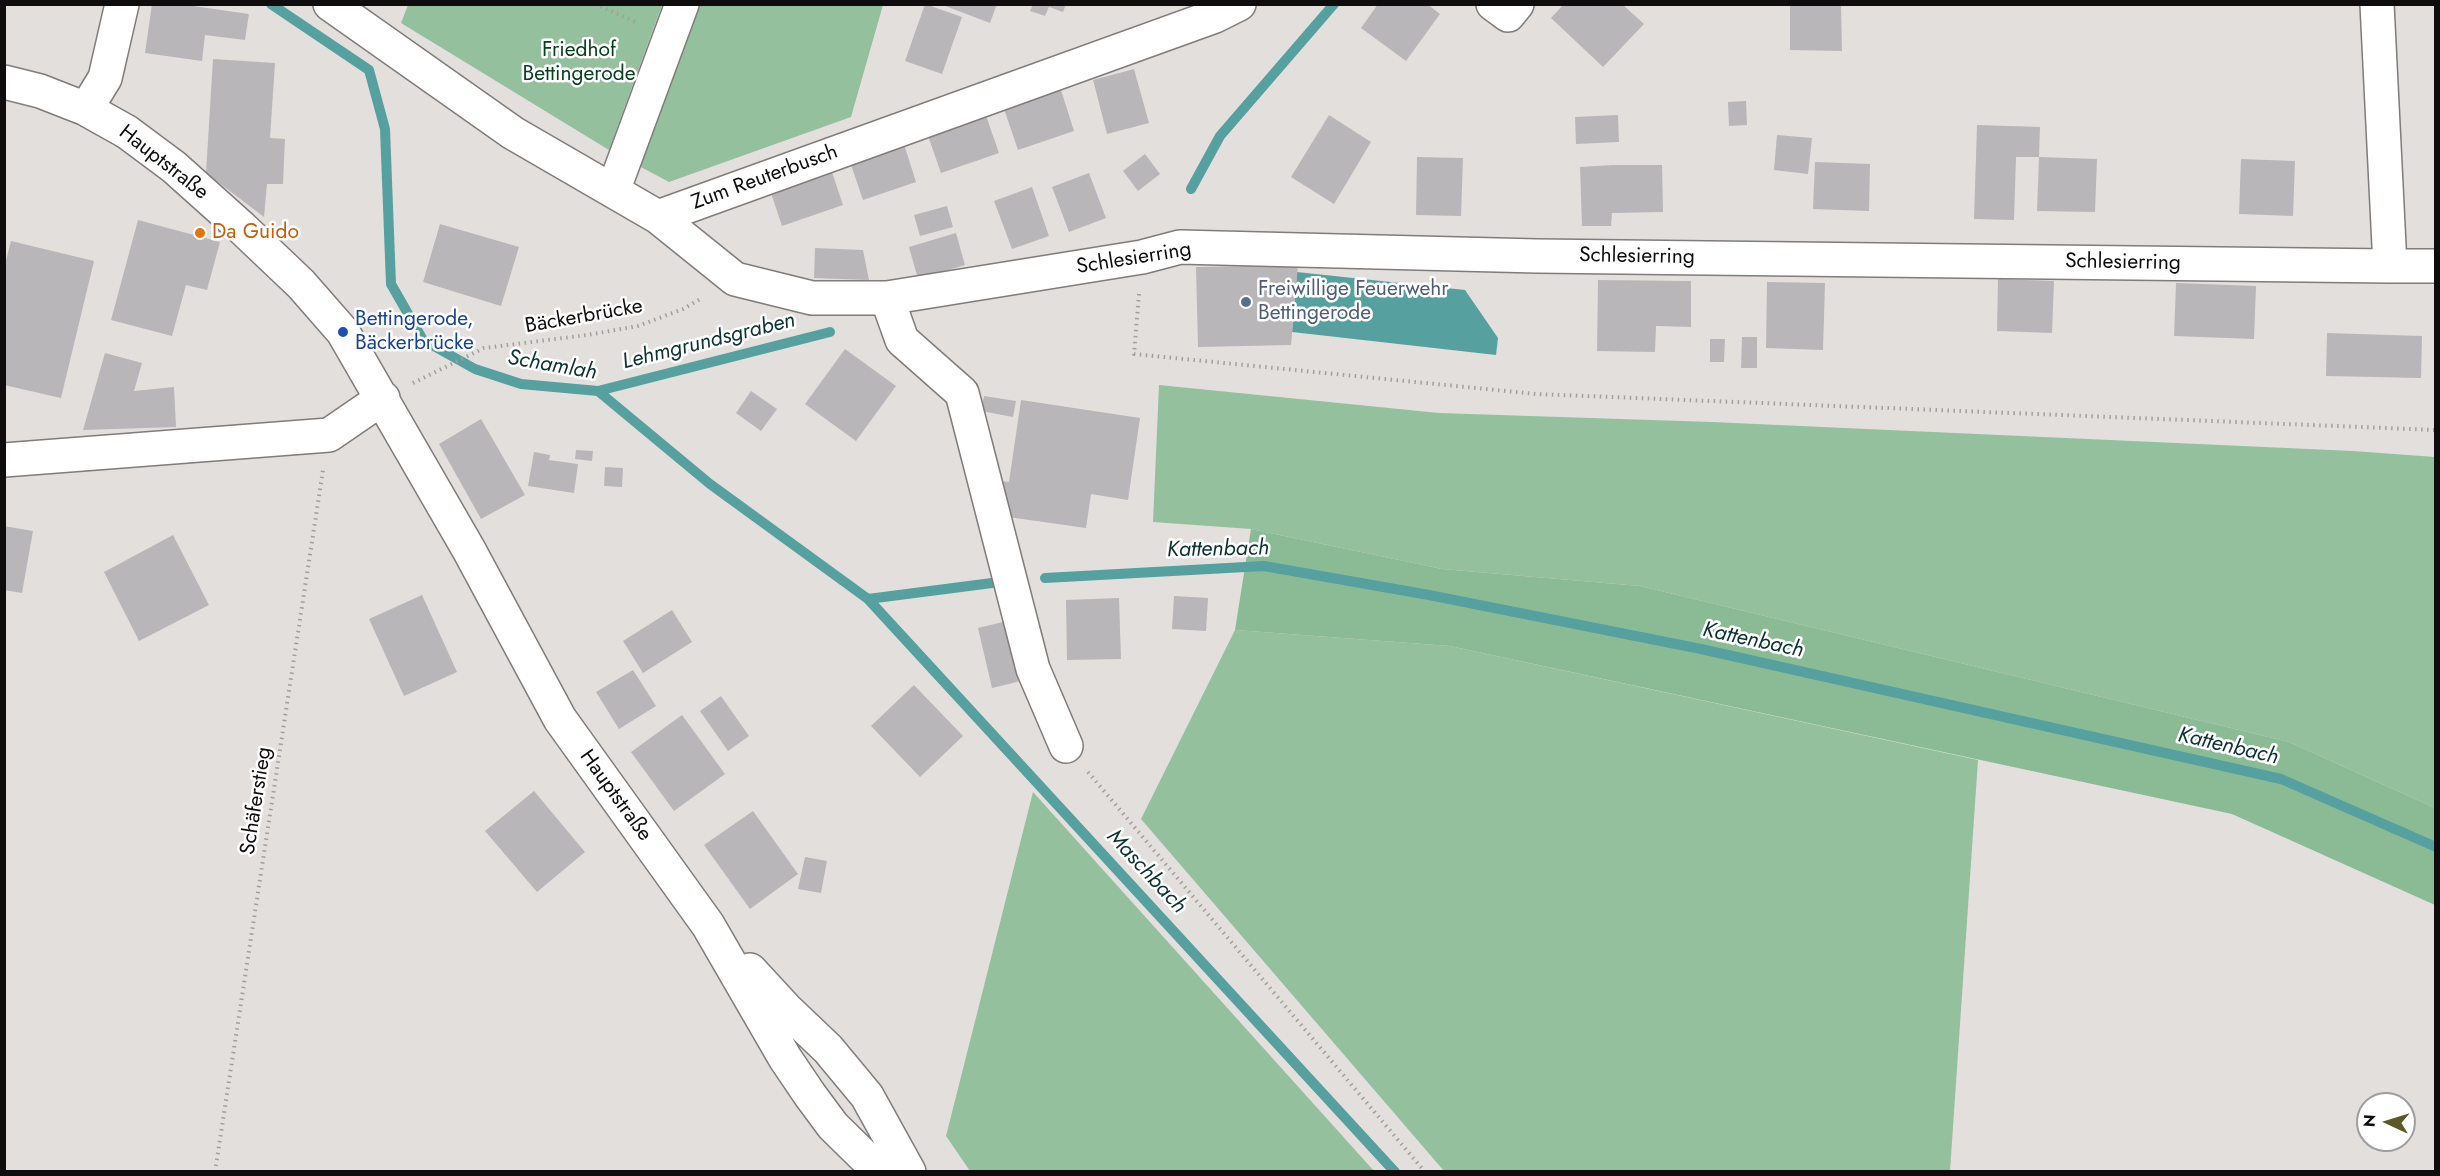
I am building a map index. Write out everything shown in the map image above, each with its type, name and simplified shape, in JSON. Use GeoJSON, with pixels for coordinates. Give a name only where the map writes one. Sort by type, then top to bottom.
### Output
{"type":"FeatureCollection","features":[{"type":"Feature","properties":{"kind":"street"},"geometry":{"type":"LineString","coordinates":[[330,4],[513,133],[658,217]]}},
{"type":"Feature","properties":{"kind":"street"},"geometry":{"type":"LineString","coordinates":[[613,191],[682,4]]}},
{"type":"Feature","properties":{"kind":"street","name":"Zum Reuterbusch"},"geometry":{"type":"LineString","coordinates":[[658,217],[1215,16],[1239,4]]}},
{"type":"Feature","properties":{"kind":"street"},"geometry":{"type":"LineString","coordinates":[[1493,4],[1508,15],[1517,4]]}},
{"type":"Feature","properties":{"kind":"street"},"geometry":{"type":"LineString","coordinates":[[2377,4],[2390,266]]}},
{"type":"Feature","properties":{"kind":"street"},"geometry":{"type":"LineString","coordinates":[[86,110],[105,78],[122,7]]}},
{"type":"Feature","properties":{"kind":"street","name":"Hauptstraße"},"geometry":{"type":"LineString","coordinates":[[4,82],[40,91],[86,110],[127,132],[174,167],[302,284],[343,332],[469,550],[560,720],[708,925],[785,1058],[810,1095],[833,1126],[880,1172]]}},
{"type":"Feature","properties":{"kind":"street","name":"Schlesierring"},"geometry":{"type":"LineString","coordinates":[[658,217],[735,279],[812,298],[887,298],[1142,257],[1180,247],[1537,256],[2436,266]]}},
{"type":"Feature","properties":{"kind":"street"},"geometry":{"type":"LineString","coordinates":[[887,298],[902,340],[962,393],[1033,669],[1066,746]]}},
{"type":"Feature","properties":{"kind":"street"},"geometry":{"type":"LineString","coordinates":[[4,460],[329,435],[383,398]]}},
{"type":"Feature","properties":{"kind":"street"},"geometry":{"type":"LineString","coordinates":[[708,925],[786,1009],[828,1049],[867,1096],[909,1172]]}},
{"type":"Feature","properties":{"kind":"path"},"geometry":{"type":"LineString","coordinates":[[596,4],[670,37]]}},
{"type":"Feature","properties":{"kind":"path"},"geometry":{"type":"LineString","coordinates":[[1142,257],[1134,354],[1536,394],[2436,430]]}},
{"type":"Feature","properties":{"kind":"path","name":"Bäckerbrücke"},"geometry":{"type":"LineString","coordinates":[[434,373],[484,348],[638,326],[684,309],[735,279]]}},
{"type":"Feature","properties":{"kind":"path","name":"Schäferstieg"},"geometry":{"type":"LineString","coordinates":[[214,1172],[329,435]]}},
{"type":"Feature","properties":{"kind":"path"},"geometry":{"type":"LineString","coordinates":[[1066,746],[1425,1172]]}},
{"type":"Feature","properties":{"kind":"green space","name":"Friedhof Bettingerode"},"geometry":{"type":"Polygon","coordinates":[[[408,4],[662,5],[609,150],[401,23],[408,4]]]}},
{"type":"Feature","properties":{"kind":"green space"},"geometry":{"type":"Polygon","coordinates":[[[698,5],[883,5],[851,117],[669,182],[639,166],[698,5]]]}},
{"type":"Feature","properties":{"kind":"green space"},"geometry":{"type":"Polygon","coordinates":[[[1159,385],[1439,413],[1712,422],[2353,451],[2435,457],[2435,808],[2289,742],[1640,586],[1442,569],[1251,529],[1153,522],[1159,385]]]}},
{"type":"Feature","properties":{"kind":"green space"},"geometry":{"type":"Polygon","coordinates":[[[1251,529],[1442,569],[1640,586],[2289,742],[2435,808],[2435,905],[2232,814],[1450,646],[1235,630],[1251,529]]]}},
{"type":"Feature","properties":{"kind":"green space"},"geometry":{"type":"Polygon","coordinates":[[[1235,630],[1450,646],[1978,760],[1950,1171],[1444,1171],[1141,819],[1235,630]]]}},
{"type":"Feature","properties":{"kind":"green space"},"geometry":{"type":"Polygon","coordinates":[[[1033,792],[1374,1171],[970,1171],[946,1136],[1033,792]]]}},
{"type":"Feature","properties":{"kind":"water"},"geometry":{"type":"Polygon","coordinates":[[[1297,272],[1465,290],[1498,338],[1496,355],[1292,332],[1297,272]]]}},
{"type":"Feature","properties":{"kind":"building"},"geometry":{"type":"Polygon","coordinates":[[[152,4],[179,4],[249,14],[245,40],[205,35],[202,61],[145,53],[152,4]]]}},
{"type":"Feature","properties":{"kind":"building"},"geometry":{"type":"Polygon","coordinates":[[[925,4],[962,17],[942,74],[905,61],[925,4]]]}},
{"type":"Feature","properties":{"kind":"building"},"geometry":{"type":"Polygon","coordinates":[[[940,4],[997,4],[990,23],[940,4]]]}},
{"type":"Feature","properties":{"kind":"building"},"geometry":{"type":"Polygon","coordinates":[[[1033,4],[1066,4],[1063,12],[1049,7],[1045,16],[1030,11],[1033,4]]]}},
{"type":"Feature","properties":{"kind":"building"},"geometry":{"type":"Polygon","coordinates":[[[1378,4],[1427,4],[1440,14],[1406,61],[1361,28],[1378,4]]]}},
{"type":"Feature","properties":{"kind":"building"},"geometry":{"type":"Polygon","coordinates":[[[1564,4],[1622,4],[1644,24],[1603,67],[1551,18],[1564,4]]]}},
{"type":"Feature","properties":{"kind":"building"},"geometry":{"type":"Polygon","coordinates":[[[1790,4],[1841,4],[1842,51],[1790,50],[1790,4]]]}},
{"type":"Feature","properties":{"kind":"building"},"geometry":{"type":"Polygon","coordinates":[[[213,59],[275,63],[270,138],[285,139],[283,184],[267,184],[264,217],[206,173],[213,59]]]}},
{"type":"Feature","properties":{"kind":"building"},"geometry":{"type":"Polygon","coordinates":[[[1134,69],[1149,123],[1107,134],[1093,80],[1134,69]]]}},
{"type":"Feature","properties":{"kind":"building"},"geometry":{"type":"Polygon","coordinates":[[[1060,87],[1074,131],[1018,150],[1003,106],[1060,87]]]}},
{"type":"Feature","properties":{"kind":"building"},"geometry":{"type":"Polygon","coordinates":[[[1746,101],[1747,125],[1729,126],[1728,102],[1746,101]]]}},
{"type":"Feature","properties":{"kind":"building"},"geometry":{"type":"Polygon","coordinates":[[[984,110],[999,153],[941,173],[926,130],[984,110]]]}},
{"type":"Feature","properties":{"kind":"building"},"geometry":{"type":"Polygon","coordinates":[[[1329,115],[1371,142],[1334,204],[1291,177],[1329,115]]]}},
{"type":"Feature","properties":{"kind":"building"},"geometry":{"type":"Polygon","coordinates":[[[1618,115],[1619,142],[1576,144],[1575,117],[1618,115]]]}},
{"type":"Feature","properties":{"kind":"building"},"geometry":{"type":"Polygon","coordinates":[[[1977,125],[2040,127],[2039,157],[2016,157],[2014,220],[1974,219],[1977,125]]]}},
{"type":"Feature","properties":{"kind":"building"},"geometry":{"type":"Polygon","coordinates":[[[1777,135],[1812,138],[1808,174],[1774,170],[1777,135]]]}},
{"type":"Feature","properties":{"kind":"building"},"geometry":{"type":"Polygon","coordinates":[[[903,141],[916,182],[863,200],[849,159],[903,141]]]}},
{"type":"Feature","properties":{"kind":"building"},"geometry":{"type":"Polygon","coordinates":[[[1145,154],[1160,174],[1138,191],[1123,171],[1145,154]]]}},
{"type":"Feature","properties":{"kind":"building"},"geometry":{"type":"Polygon","coordinates":[[[1417,157],[1463,158],[1461,216],[1416,215],[1417,157]]]}},
{"type":"Feature","properties":{"kind":"building"},"geometry":{"type":"Polygon","coordinates":[[[2039,157],[2097,159],[2095,212],[2037,211],[2039,157]]]}},
{"type":"Feature","properties":{"kind":"building"},"geometry":{"type":"Polygon","coordinates":[[[2241,159],[2295,161],[2293,216],[2239,214],[2241,159]]]}},
{"type":"Feature","properties":{"kind":"building"},"geometry":{"type":"Polygon","coordinates":[[[1815,162],[1870,164],[1869,211],[1813,209],[1815,162]]]}},
{"type":"Feature","properties":{"kind":"building"},"geometry":{"type":"Polygon","coordinates":[[[829,163],[843,205],[782,226],[768,184],[829,163]]]}},
{"type":"Feature","properties":{"kind":"building"},"geometry":{"type":"Polygon","coordinates":[[[1662,165],[1663,212],[1612,213],[1611,226],[1582,226],[1580,167],[1662,165]]]}},
{"type":"Feature","properties":{"kind":"building"},"geometry":{"type":"Polygon","coordinates":[[[1089,173],[1106,218],[1069,232],[1052,187],[1089,173]]]}},
{"type":"Feature","properties":{"kind":"building"},"geometry":{"type":"Polygon","coordinates":[[[1032,187],[1049,236],[1012,249],[994,201],[1032,187]]]}},
{"type":"Feature","properties":{"kind":"building"},"geometry":{"type":"Polygon","coordinates":[[[947,206],[953,227],[920,236],[914,215],[947,206]]]}},
{"type":"Feature","properties":{"kind":"building"},"geometry":{"type":"Polygon","coordinates":[[[138,220],[220,242],[207,290],[186,285],[172,336],[111,320],[138,220]]]}},
{"type":"Feature","properties":{"kind":"building"},"geometry":{"type":"Polygon","coordinates":[[[440,224],[519,247],[501,306],[423,282],[440,224]]]}},
{"type":"Feature","properties":{"kind":"building"},"geometry":{"type":"Polygon","coordinates":[[[956,233],[965,265],[918,279],[909,247],[956,233]]]}},
{"type":"Feature","properties":{"kind":"building"},"geometry":{"type":"Polygon","coordinates":[[[11,241],[94,261],[61,398],[4,385],[4,268],[11,241]]]}},
{"type":"Feature","properties":{"kind":"building"},"geometry":{"type":"Polygon","coordinates":[[[815,248],[863,250],[869,280],[814,278],[815,248]]]}},
{"type":"Feature","properties":{"kind":"building","name":"Freiwillige Feuerwehr Bettingerode"},"geometry":{"type":"Polygon","coordinates":[[[1298,265],[1291,345],[1198,347],[1196,267],[1298,265]]]}},
{"type":"Feature","properties":{"kind":"building"},"geometry":{"type":"Polygon","coordinates":[[[1998,279],[2054,281],[2052,333],[1997,331],[1998,279]]]}},
{"type":"Feature","properties":{"kind":"building"},"geometry":{"type":"Polygon","coordinates":[[[1598,280],[1691,281],[1691,327],[1656,326],[1655,352],[1597,351],[1598,280]]]}},
{"type":"Feature","properties":{"kind":"building"},"geometry":{"type":"Polygon","coordinates":[[[1767,282],[1825,283],[1823,350],[1766,348],[1767,282]]]}},
{"type":"Feature","properties":{"kind":"building"},"geometry":{"type":"Polygon","coordinates":[[[2176,283],[2256,286],[2254,339],[2174,336],[2176,283]]]}},
{"type":"Feature","properties":{"kind":"building"},"geometry":{"type":"Polygon","coordinates":[[[2327,333],[2422,336],[2421,378],[2326,376],[2327,333]]]}},
{"type":"Feature","properties":{"kind":"building"},"geometry":{"type":"Polygon","coordinates":[[[1742,337],[1757,337],[1757,368],[1741,368],[1742,337]]]}},
{"type":"Feature","properties":{"kind":"building"},"geometry":{"type":"Polygon","coordinates":[[[1710,339],[1725,339],[1724,362],[1710,362],[1710,339]]]}},
{"type":"Feature","properties":{"kind":"building"},"geometry":{"type":"Polygon","coordinates":[[[845,349],[896,386],[856,441],[805,404],[845,349]]]}},
{"type":"Feature","properties":{"kind":"building"},"geometry":{"type":"Polygon","coordinates":[[[105,353],[142,363],[134,391],[174,387],[176,427],[83,430],[105,353]]]}},
{"type":"Feature","properties":{"kind":"building"},"geometry":{"type":"Polygon","coordinates":[[[751,391],[777,409],[761,431],[736,413],[751,391]]]}},
{"type":"Feature","properties":{"kind":"building"},"geometry":{"type":"Polygon","coordinates":[[[984,396],[1016,401],[1013,417],[981,411],[984,396]]]}},
{"type":"Feature","properties":{"kind":"building"},"geometry":{"type":"Polygon","coordinates":[[[1021,400],[1140,418],[1128,500],[1091,494],[1086,528],[1008,517],[1002,481],[1009,482],[1021,400]]]}},
{"type":"Feature","properties":{"kind":"building"},"geometry":{"type":"Polygon","coordinates":[[[481,419],[525,495],[481,519],[439,444],[481,419]]]}},
{"type":"Feature","properties":{"kind":"building"},"geometry":{"type":"Polygon","coordinates":[[[576,450],[593,451],[592,461],[575,459],[576,450]]]}},
{"type":"Feature","properties":{"kind":"building"},"geometry":{"type":"Polygon","coordinates":[[[534,452],[550,455],[549,460],[578,464],[574,493],[528,486],[534,452]]]}},
{"type":"Feature","properties":{"kind":"building"},"geometry":{"type":"Polygon","coordinates":[[[605,467],[623,468],[622,487],[604,486],[605,467]]]}},
{"type":"Feature","properties":{"kind":"building"},"geometry":{"type":"Polygon","coordinates":[[[4,526],[33,531],[22,593],[4,590],[4,526]]]}},
{"type":"Feature","properties":{"kind":"building"},"geometry":{"type":"Polygon","coordinates":[[[173,535],[209,605],[139,641],[104,572],[173,535]]]}},
{"type":"Feature","properties":{"kind":"building"},"geometry":{"type":"Polygon","coordinates":[[[422,595],[457,672],[404,696],[369,619],[422,595]]]}},
{"type":"Feature","properties":{"kind":"building"},"geometry":{"type":"Polygon","coordinates":[[[1174,596],[1208,598],[1206,631],[1172,629],[1174,596]]]}},
{"type":"Feature","properties":{"kind":"building"},"geometry":{"type":"Polygon","coordinates":[[[1119,598],[1121,659],[1067,660],[1066,600],[1119,598]]]}},
{"type":"Feature","properties":{"kind":"building"},"geometry":{"type":"Polygon","coordinates":[[[672,610],[692,642],[643,673],[623,641],[672,610]]]}},
{"type":"Feature","properties":{"kind":"building"},"geometry":{"type":"Polygon","coordinates":[[[1011,620],[1025,680],[992,688],[978,628],[1011,620]]]}},
{"type":"Feature","properties":{"kind":"building"},"geometry":{"type":"Polygon","coordinates":[[[633,670],[656,706],[619,729],[596,692],[633,670]]]}},
{"type":"Feature","properties":{"kind":"building"},"geometry":{"type":"Polygon","coordinates":[[[914,685],[963,736],[920,777],[871,726],[914,685]]]}},
{"type":"Feature","properties":{"kind":"building"},"geometry":{"type":"Polygon","coordinates":[[[721,696],[749,736],[728,751],[700,711],[721,696]]]}},
{"type":"Feature","properties":{"kind":"building"},"geometry":{"type":"Polygon","coordinates":[[[682,715],[725,774],[674,811],[631,752],[682,715]]]}},
{"type":"Feature","properties":{"kind":"building"},"geometry":{"type":"Polygon","coordinates":[[[534,791],[585,852],[537,892],[485,831],[534,791]]]}},
{"type":"Feature","properties":{"kind":"building"},"geometry":{"type":"Polygon","coordinates":[[[753,811],[798,874],[750,909],[704,845],[753,811]]]}},
{"type":"Feature","properties":{"kind":"building"},"geometry":{"type":"Polygon","coordinates":[[[805,857],[827,861],[821,893],[798,889],[805,857]]]}},
{"type":"Feature","properties":{"kind":"waterway","name":"Schamlah"},"geometry":{"type":"LineString","coordinates":[[271,4],[369,70],[385,129],[391,284],[423,340],[475,369],[521,384],[598,391],[710,484],[868,599],[1395,1172]]}},
{"type":"Feature","properties":{"kind":"waterway","name":"Lehmgrundsgraben"},"geometry":{"type":"LineString","coordinates":[[1191,189],[1220,136],[1334,4]]}},
{"type":"Feature","properties":{"kind":"waterway","name":"Lehmgrundsgraben"},"geometry":{"type":"LineString","coordinates":[[598,391],[830,332]]}},
{"type":"Feature","properties":{"kind":"waterway","name":"Kattenbach"},"geometry":{"type":"LineString","coordinates":[[1045,578],[1264,566],[1429,595],[1701,649],[2281,779],[2436,847]]}},
{"type":"Feature","properties":{"kind":"waterway","name":"Kattenbach"},"geometry":{"type":"LineString","coordinates":[[868,599],[992,583]]}},
{"type":"Feature","properties":{"kind":"place","name":"Da Guido"},"geometry":{"type":"Point","coordinates":[200,233]}},
{"type":"Feature","properties":{"kind":"place","name":"Freiwillige Feuerwehr Bettingerode"},"geometry":{"type":"Point","coordinates":[1246,302]}},
{"type":"Feature","properties":{"kind":"place","name":"Bettingerode, Bäckerbrücke"},"geometry":{"type":"Point","coordinates":[343,332]}},
{"type":"Feature","properties":{"kind":"water label","name":"Maschbach"},"geometry":{"type":"Point","coordinates":[1146,872]}}]}
